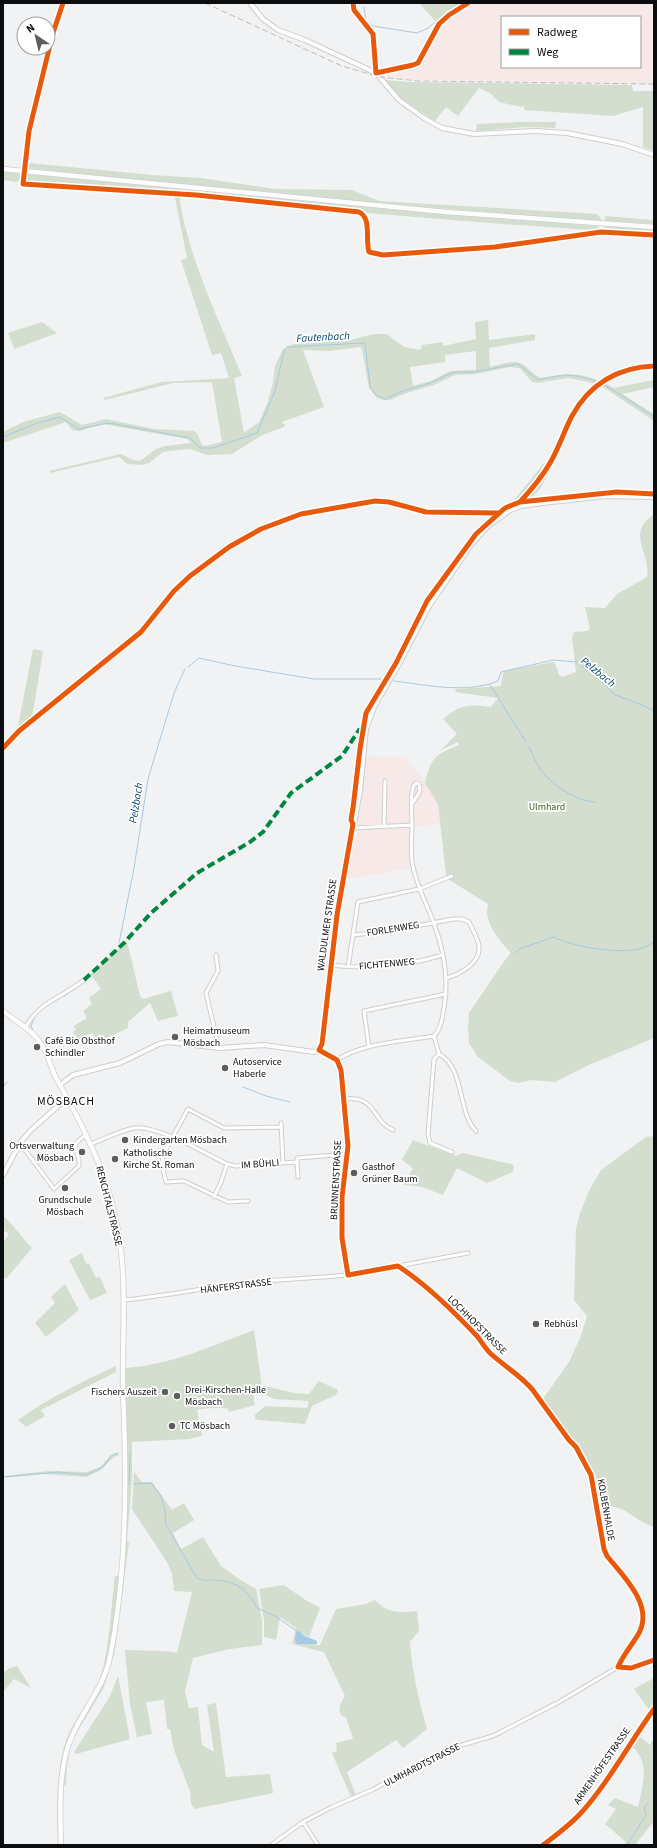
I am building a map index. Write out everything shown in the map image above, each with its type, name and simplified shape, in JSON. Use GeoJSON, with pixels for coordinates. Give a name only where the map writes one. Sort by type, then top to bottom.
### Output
{"type":"FeatureCollection","features":[{"type":"Feature","properties":{"kind":"main road"},"geometry":{"type":"LineString","coordinates":[[3,168],[446,212],[654,227]]}},
{"type":"Feature","properties":{"kind":"main road","name":"RENCHTALSTRASSE"},"geometry":{"type":"LineString","coordinates":[[3,1011],[25,1028],[43,1046],[60,1085],[87,1135],[105,1183],[122,1258],[124,1300],[123,1360],[125,1516],[118,1607],[111,1653],[103,1682],[72,1736],[66,1750],[62,1788],[61,1845]]}},
{"type":"Feature","properties":{"kind":"street"},"geometry":{"type":"LineString","coordinates":[[250,3],[263,19],[278,30],[305,40],[376,73],[395,96],[405,105],[433,123],[451,131],[474,134],[536,131],[567,133],[622,144],[654,156]]}},
{"type":"Feature","properties":{"kind":"street"},"geometry":{"type":"LineString","coordinates":[[353,3],[354,10],[373,34],[376,73]]}},
{"type":"Feature","properties":{"kind":"street"},"geometry":{"type":"LineString","coordinates":[[376,73],[418,63],[439,24],[449,15],[468,3]]}},
{"type":"Feature","properties":{"kind":"street","name":"WALDULMER STRASSE"},"geometry":{"type":"LineString","coordinates":[[319,1050],[322,1044],[337,915],[361,781],[366,729],[374,707],[399,664],[429,606],[472,545],[487,527],[501,516],[521,506],[606,496],[654,497]]}},
{"type":"Feature","properties":{"kind":"street"},"geometry":{"type":"LineString","coordinates":[[384,826],[385,781]]}},
{"type":"Feature","properties":{"kind":"street"},"geometry":{"type":"LineString","coordinates":[[60,1085],[73,1075],[120,1063],[159,1044],[168,1042],[218,1048],[264,1045],[314,1052],[319,1050],[337,1060],[346,1054],[369,1047],[434,1036],[439,1030],[446,994],[447,978],[443,955],[434,923],[420,889],[413,866],[412,824],[412,804],[412,789],[416,783],[419,784],[420,790],[412,804]]}},
{"type":"Feature","properties":{"kind":"street"},"geometry":{"type":"LineString","coordinates":[[353,828],[412,824]]}},
{"type":"Feature","properties":{"kind":"street"},"geometry":{"type":"LineString","coordinates":[[348,967],[358,902],[420,889],[452,876]]}},
{"type":"Feature","properties":{"kind":"street","name":"FORLENWEG"},"geometry":{"type":"LineString","coordinates":[[353,935],[390,931],[462,918],[469,922],[479,946],[478,952],[475,959],[468,967],[459,974],[447,978]]}},
{"type":"Feature","properties":{"kind":"street"},"geometry":{"type":"LineString","coordinates":[[216,955],[218,971],[206,993],[218,1048]]}},
{"type":"Feature","properties":{"kind":"street","name":"FICHTENWEG"},"geometry":{"type":"LineString","coordinates":[[330,965],[348,967],[408,964],[443,955]]}},
{"type":"Feature","properties":{"kind":"street"},"geometry":{"type":"LineString","coordinates":[[25,1028],[42,1006],[66,994],[84,980]]}},
{"type":"Feature","properties":{"kind":"street"},"geometry":{"type":"LineString","coordinates":[[369,1047],[364,1011],[446,994]]}},
{"type":"Feature","properties":{"kind":"street"},"geometry":{"type":"LineString","coordinates":[[434,1036],[439,1054],[446,1058],[456,1076],[469,1124],[476,1131]]}},
{"type":"Feature","properties":{"kind":"street"},"geometry":{"type":"LineString","coordinates":[[439,1054],[434,1059],[428,1134],[430,1143],[452,1152]]}},
{"type":"Feature","properties":{"kind":"street","name":"BRUNNENSTRASSE"},"geometry":{"type":"LineString","coordinates":[[337,1060],[341,1070],[348,1154],[342,1197],[343,1250],[348,1275]]}},
{"type":"Feature","properties":{"kind":"street"},"geometry":{"type":"LineString","coordinates":[[3,1175],[20,1143],[38,1123],[67,1098]]}},
{"type":"Feature","properties":{"kind":"street"},"geometry":{"type":"LineString","coordinates":[[343,1099],[358,1099],[366,1102],[384,1124],[393,1130]]}},
{"type":"Feature","properties":{"kind":"street"},"geometry":{"type":"LineString","coordinates":[[248,1202],[228,1202],[214,1197],[184,1181],[166,1182],[162,1160],[188,1109],[224,1128],[281,1125],[283,1163]]}},
{"type":"Feature","properties":{"kind":"street","name":"IM BÜHLI"},"geometry":{"type":"LineString","coordinates":[[90,1144],[124,1131],[137,1128],[151,1129],[227,1164],[236,1166],[297,1162],[297,1158],[348,1154]]}},
{"type":"Feature","properties":{"kind":"street"},"geometry":{"type":"LineString","coordinates":[[20,1143],[54,1189],[80,1166],[80,1162],[75,1151],[76,1145],[77,1141],[87,1135]]}},
{"type":"Feature","properties":{"kind":"street"},"geometry":{"type":"LineString","coordinates":[[297,1162],[298,1177]]}},
{"type":"Feature","properties":{"kind":"street"},"geometry":{"type":"LineString","coordinates":[[214,1197],[222,1182],[227,1164]]}},
{"type":"Feature","properties":{"kind":"street"},"geometry":{"type":"LineString","coordinates":[[348,1275],[468,1253]]}},
{"type":"Feature","properties":{"kind":"street","name":"LOCHHOFSTRASSE"},"geometry":{"type":"LineString","coordinates":[[398,1266],[454,1312],[489,1352],[523,1379],[568,1440]]}},
{"type":"Feature","properties":{"kind":"street","name":"HÄNFERSTRASSE"},"geometry":{"type":"LineString","coordinates":[[124,1300],[155,1298],[256,1282],[348,1275]]}},
{"type":"Feature","properties":{"kind":"street","name":"KOLBENHALDE"},"geometry":{"type":"LineString","coordinates":[[568,1440],[576,1447],[591,1475],[604,1549],[607,1556],[636,1593],[641,1606],[641,1629],[618,1667]]}},
{"type":"Feature","properties":{"kind":"street"},"geometry":{"type":"LineString","coordinates":[[618,1667],[631,1668],[654,1660]]}},
{"type":"Feature","properties":{"kind":"street","name":"ULMHARDTSTRASSE"},"geometry":{"type":"LineString","coordinates":[[271,1845],[303,1822],[341,1803],[374,1789],[448,1749],[493,1736],[559,1702],[618,1667]]}},
{"type":"Feature","properties":{"kind":"street","name":"ARMENHÖFESTRASSE"},"geometry":{"type":"LineString","coordinates":[[543,1845],[564,1829],[582,1812],[654,1709]]}},
{"type":"Feature","properties":{"kind":"street"},"geometry":{"type":"LineString","coordinates":[[303,1822],[318,1845]]}},
{"type":"Feature","properties":{"kind":"shaded area"},"geometry":{"type":"Polygon","coordinates":[[[472,3],[654,3],[654,83],[411,80],[384,76],[382,70],[414,61],[419,56],[436,22],[472,3]]]}},
{"type":"Feature","properties":{"kind":"shaded area"},"geometry":{"type":"Polygon","coordinates":[[[370,756],[406,757],[432,792],[438,804],[441,824],[412,826],[412,868],[339,880],[358,791],[361,758],[370,756]]]}},
{"type":"Feature","properties":{"kind":"green space"},"geometry":{"type":"Polygon","coordinates":[[[419,3],[464,3],[454,8],[436,22],[419,3]]]}},
{"type":"Feature","properties":{"kind":"green space"},"geometry":{"type":"Polygon","coordinates":[[[385,80],[410,82],[632,85],[633,91],[654,91],[654,151],[643,147],[643,107],[613,116],[524,110],[524,105],[522,107],[499,102],[490,93],[479,88],[458,116],[446,107],[435,121],[399,97],[385,80]]]}},
{"type":"Feature","properties":{"kind":"green space"},"geometry":{"type":"Polygon","coordinates":[[[556,122],[555,128],[526,127],[476,131],[477,124],[556,122]]]}},
{"type":"Feature","properties":{"kind":"green space"},"geometry":{"type":"Polygon","coordinates":[[[29,163],[152,175],[201,178],[275,189],[352,190],[379,201],[596,214],[601,219],[599,221],[527,216],[240,190],[25,168],[29,163]]]}},
{"type":"Feature","properties":{"kind":"green space"},"geometry":{"type":"Polygon","coordinates":[[[3,171],[22,174],[22,179],[16,182],[3,180],[3,171]]]}},
{"type":"Feature","properties":{"kind":"green space"},"geometry":{"type":"Polygon","coordinates":[[[25,174],[438,214],[597,226],[600,228],[598,231],[593,232],[592,230],[365,214],[349,209],[308,204],[121,189],[29,184],[25,181],[25,174]]]}},
{"type":"Feature","properties":{"kind":"green space"},"geometry":{"type":"Polygon","coordinates":[[[174,193],[179,194],[184,224],[198,270],[242,376],[234,378],[244,433],[259,422],[267,404],[273,383],[275,366],[283,349],[294,344],[346,341],[374,334],[387,334],[404,347],[420,350],[422,345],[443,342],[443,346],[476,339],[475,322],[488,320],[489,340],[535,334],[535,340],[489,348],[490,367],[515,362],[527,367],[541,378],[578,375],[600,381],[598,384],[568,378],[537,383],[532,382],[520,368],[510,367],[475,374],[455,375],[434,385],[406,393],[390,400],[383,400],[377,398],[369,388],[362,349],[360,347],[330,351],[303,350],[324,407],[282,422],[285,425],[284,427],[262,435],[232,454],[207,455],[190,449],[169,451],[163,452],[149,463],[141,465],[128,464],[119,457],[50,473],[49,471],[121,454],[133,460],[140,461],[156,449],[191,442],[187,439],[103,424],[80,431],[72,430],[66,422],[3,443],[3,432],[23,422],[60,412],[82,425],[106,419],[154,429],[193,431],[197,433],[202,445],[205,446],[222,442],[212,382],[173,383],[105,400],[103,398],[162,382],[229,378],[221,353],[212,355],[181,260],[187,258],[174,193]],[[476,351],[445,355],[445,362],[410,367],[413,386],[431,381],[450,371],[476,370],[476,351]]]}},
{"type":"Feature","properties":{"kind":"green space"},"geometry":{"type":"Polygon","coordinates":[[[605,216],[654,220],[654,224],[605,221],[605,216]]]}},
{"type":"Feature","properties":{"kind":"green space"},"geometry":{"type":"Polygon","coordinates":[[[605,226],[654,229],[654,234],[607,232],[604,229],[605,226]]]}},
{"type":"Feature","properties":{"kind":"green space"},"geometry":{"type":"Polygon","coordinates":[[[42,322],[57,333],[14,349],[8,333],[42,322]]]}},
{"type":"Feature","properties":{"kind":"green space"},"geometry":{"type":"Polygon","coordinates":[[[654,380],[654,387],[622,394],[654,414],[654,421],[600,385],[604,382],[613,388],[654,380]]]}},
{"type":"Feature","properties":{"kind":"green space"},"geometry":{"type":"Polygon","coordinates":[[[547,463],[552,467],[540,489],[530,500],[512,503],[543,464],[547,463]]]}},
{"type":"Feature","properties":{"kind":"green space","name":"Ulmhard"},"geometry":{"type":"Polygon","coordinates":[[[654,514],[654,1038],[589,1065],[555,1082],[531,1080],[518,1083],[510,1081],[478,1057],[469,1043],[469,1013],[511,953],[497,937],[490,924],[487,911],[488,904],[451,881],[446,874],[438,804],[425,783],[429,768],[435,758],[459,745],[458,742],[441,750],[457,734],[443,719],[455,710],[466,706],[491,707],[498,698],[455,692],[456,689],[501,686],[503,673],[506,671],[552,662],[555,663],[559,675],[563,677],[576,672],[572,637],[574,632],[588,631],[590,628],[585,607],[605,608],[617,594],[647,577],[646,559],[640,536],[641,529],[646,521],[654,514]]]}},
{"type":"Feature","properties":{"kind":"green space"},"geometry":{"type":"Polygon","coordinates":[[[33,649],[43,651],[32,718],[17,731],[33,649]]]}},
{"type":"Feature","properties":{"kind":"green space"},"geometry":{"type":"Polygon","coordinates":[[[127,941],[140,996],[143,999],[171,991],[178,1016],[158,1021],[150,1003],[128,1022],[128,1028],[98,1042],[92,1033],[79,1041],[73,1032],[76,1030],[74,1026],[87,1018],[83,1011],[92,1004],[89,998],[101,989],[91,975],[127,941]]]}},
{"type":"Feature","properties":{"kind":"green space"},"geometry":{"type":"Polygon","coordinates":[[[654,1136],[654,1527],[644,1523],[622,1509],[597,1502],[593,1478],[574,1448],[561,1433],[540,1403],[569,1362],[581,1336],[587,1316],[574,1300],[576,1229],[580,1213],[589,1191],[601,1170],[646,1137],[654,1136]]]}},
{"type":"Feature","properties":{"kind":"green space"},"geometry":{"type":"Polygon","coordinates":[[[413,1140],[456,1156],[463,1153],[514,1165],[513,1172],[487,1183],[457,1168],[443,1195],[422,1187],[404,1185],[413,1168],[402,1160],[413,1140]]]}},
{"type":"Feature","properties":{"kind":"green space"},"geometry":{"type":"Polygon","coordinates":[[[3,1216],[11,1223],[32,1248],[6,1279],[3,1277],[3,1243],[9,1234],[3,1230],[3,1216]]]}},
{"type":"Feature","properties":{"kind":"green space"},"geometry":{"type":"Polygon","coordinates":[[[82,1253],[86,1264],[89,1263],[96,1278],[100,1277],[107,1293],[90,1300],[69,1260],[82,1253]]]}},
{"type":"Feature","properties":{"kind":"green space"},"geometry":{"type":"Polygon","coordinates":[[[65,1284],[79,1310],[46,1337],[35,1323],[55,1303],[51,1297],[65,1284]]]}},
{"type":"Feature","properties":{"kind":"green space"},"geometry":{"type":"Polygon","coordinates":[[[254,1330],[262,1387],[252,1390],[255,1405],[229,1412],[228,1409],[222,1408],[197,1410],[202,1436],[189,1439],[132,1442],[132,1478],[127,1541],[129,1542],[115,1650],[113,1650],[126,1515],[125,1368],[175,1359],[254,1330]]]}},
{"type":"Feature","properties":{"kind":"green space"},"geometry":{"type":"Polygon","coordinates":[[[116,1366],[116,1372],[41,1410],[45,1416],[26,1427],[18,1420],[53,1397],[116,1366]]]}},
{"type":"Feature","properties":{"kind":"green space"},"geometry":{"type":"Polygon","coordinates":[[[319,1381],[338,1390],[336,1395],[312,1406],[305,1424],[255,1419],[255,1415],[265,1406],[307,1408],[309,1401],[274,1399],[264,1394],[262,1387],[265,1386],[294,1393],[309,1394],[319,1381]]]}},
{"type":"Feature","properties":{"kind":"green space"},"geometry":{"type":"Polygon","coordinates":[[[119,1452],[119,1455],[113,1458],[102,1469],[87,1477],[43,1474],[3,1478],[3,1476],[48,1471],[87,1472],[100,1467],[110,1456],[119,1452]]]}},
{"type":"Feature","properties":{"kind":"green space"},"geometry":{"type":"Polygon","coordinates":[[[134,1472],[142,1482],[152,1482],[172,1510],[184,1503],[194,1520],[173,1533],[181,1549],[203,1537],[221,1566],[256,1589],[262,1620],[262,1645],[230,1649],[193,1658],[185,1691],[189,1708],[198,1707],[202,1745],[214,1752],[207,1705],[216,1703],[226,1777],[270,1774],[273,1793],[195,1809],[191,1804],[190,1791],[174,1750],[170,1729],[167,1729],[164,1700],[146,1702],[152,1734],[137,1737],[130,1704],[125,1650],[165,1651],[177,1653],[192,1592],[174,1591],[172,1573],[167,1562],[132,1509],[134,1472]]]}},
{"type":"Feature","properties":{"kind":"green space"},"geometry":{"type":"Polygon","coordinates":[[[115,1576],[119,1576],[114,1631],[108,1659],[99,1684],[73,1728],[65,1747],[62,1765],[60,1840],[58,1845],[57,1802],[62,1756],[65,1742],[70,1731],[91,1696],[101,1675],[108,1639],[115,1576]]]}},
{"type":"Feature","properties":{"kind":"green space"},"geometry":{"type":"Polygon","coordinates":[[[284,1585],[320,1608],[309,1637],[299,1631],[316,1645],[320,1645],[336,1609],[366,1604],[375,1600],[380,1605],[394,1612],[417,1611],[419,1631],[410,1642],[416,1686],[427,1729],[403,1748],[396,1740],[347,1772],[356,1795],[351,1797],[332,1753],[337,1751],[336,1743],[353,1739],[346,1717],[342,1716],[339,1709],[345,1696],[324,1652],[292,1644],[296,1628],[280,1617],[276,1640],[264,1637],[264,1620],[259,1589],[284,1585]]]}},
{"type":"Feature","properties":{"kind":"green space"},"geometry":{"type":"Polygon","coordinates":[[[113,1652],[115,1652],[104,1687],[71,1745],[67,1766],[66,1784],[64,1786],[65,1763],[69,1746],[84,1716],[103,1684],[113,1652]]]}},
{"type":"Feature","properties":{"kind":"green space"},"geometry":{"type":"Polygon","coordinates":[[[17,1666],[31,1688],[14,1679],[3,1692],[3,1673],[10,1668],[17,1666]]]}},
{"type":"Feature","properties":{"kind":"green space"},"geometry":{"type":"Polygon","coordinates":[[[118,1676],[130,1739],[76,1754],[74,1752],[109,1698],[118,1676]]]}},
{"type":"Feature","properties":{"kind":"green space"},"geometry":{"type":"Polygon","coordinates":[[[654,1678],[654,1705],[650,1711],[634,1689],[654,1678]]]}},
{"type":"Feature","properties":{"kind":"green space"},"geometry":{"type":"Polygon","coordinates":[[[637,1734],[650,1745],[654,1738],[654,1821],[635,1845],[624,1845],[626,1842],[605,1824],[616,1809],[608,1805],[615,1798],[638,1807],[644,1773],[641,1758],[637,1751],[630,1745],[637,1734]]]}},
{"type":"Feature","properties":{"kind":"water"},"geometry":{"type":"Polygon","coordinates":[[[299,1631],[305,1636],[317,1641],[317,1644],[297,1644],[295,1640],[296,1632],[299,1631]]]}},
{"type":"Feature","properties":{"kind":"waterway"},"geometry":{"type":"LineString","coordinates":[[364,7],[366,20],[373,26],[417,33],[428,28],[459,3]]}},
{"type":"Feature","properties":{"kind":"waterway","name":"Fautenbach"},"geometry":{"type":"LineString","coordinates":[[3,437],[37,423],[60,417],[78,429],[109,423],[190,438],[200,448],[213,448],[257,433],[275,391],[284,351],[287,347],[365,343],[370,386],[376,395],[385,399],[403,391],[430,383],[454,372],[473,372],[518,364],[538,380],[565,375],[589,379],[623,396],[654,417]]}},
{"type":"Feature","properties":{"kind":"waterway","name":"Pelzbach"},"geometry":{"type":"LineString","coordinates":[[188,667],[199,658],[235,666],[314,679],[382,679]]}},
{"type":"Feature","properties":{"kind":"waterway","name":"Pelzbach"},"geometry":{"type":"LineString","coordinates":[[394,681],[446,687],[473,687],[498,681],[501,672],[553,660],[577,662],[602,682],[615,695],[654,711]]}},
{"type":"Feature","properties":{"kind":"waterway","name":"Pelzbach"},"geometry":{"type":"LineString","coordinates":[[119,943],[134,868],[148,779],[174,693],[185,669]]}},
{"type":"Feature","properties":{"kind":"waterway","name":"Pelzbach"},"geometry":{"type":"LineString","coordinates":[[490,685],[526,742]]}},
{"type":"Feature","properties":{"kind":"waterway","name":"Pelzbach"},"geometry":{"type":"LineString","coordinates":[[529,747],[540,769],[551,781],[580,799],[595,802]]}},
{"type":"Feature","properties":{"kind":"waterway"},"geometry":{"type":"LineString","coordinates":[[514,953],[520,949],[553,937],[585,947],[622,951],[644,948],[654,942]]}},
{"type":"Feature","properties":{"kind":"waterway"},"geometry":{"type":"LineString","coordinates":[[86,980],[98,967]]}},
{"type":"Feature","properties":{"kind":"waterway"},"geometry":{"type":"LineString","coordinates":[[64,996],[79,986]]}},
{"type":"Feature","properties":{"kind":"waterway"},"geometry":{"type":"LineString","coordinates":[[50,1004],[60,998]]}},
{"type":"Feature","properties":{"kind":"waterway"},"geometry":{"type":"LineString","coordinates":[[33,1029],[31,1027],[34,1017]]}},
{"type":"Feature","properties":{"kind":"waterway","name":"Pelzbach"},"geometry":{"type":"LineString","coordinates":[[3,1087],[7,1082]]}},
{"type":"Feature","properties":{"kind":"waterway"},"geometry":{"type":"LineString","coordinates":[[243,1087],[266,1096],[290,1102]]}},
{"type":"Feature","properties":{"kind":"waterway"},"geometry":{"type":"LineString","coordinates":[[3,1477],[59,1472],[86,1475],[103,1467],[111,1456],[117,1453]]}},
{"type":"Feature","properties":{"kind":"waterway"},"geometry":{"type":"LineString","coordinates":[[129,1484],[130,1454]]}},
{"type":"Feature","properties":{"kind":"waterway"},"geometry":{"type":"LineString","coordinates":[[134,1484],[151,1483],[161,1496],[165,1510],[166,1525],[197,1578],[229,1582],[241,1588],[246,1591],[257,1608],[275,1616],[297,1631]]}},
{"type":"Feature","properties":{"kind":"waterway"},"geometry":{"type":"LineString","coordinates":[[627,1845],[645,1817],[646,1813],[644,1808],[647,1804]]}},
{"type":"Feature","properties":{"kind":"railway"},"geometry":{"type":"LineString","coordinates":[[205,3],[342,66],[380,77],[418,81],[654,84]]}},
{"type":"Feature","properties":{"kind":"marked path"},"geometry":{"type":"LineString","coordinates":[[84,980],[124,943],[151,913],[197,873],[250,842],[263,832],[291,793],[342,756],[359,730],[362,729]]}},
{"type":"Feature","properties":{"kind":"cycle path"},"geometry":{"type":"LineString","coordinates":[[63,3],[53,33],[29,131],[23,184],[196,195],[359,212],[363,215],[367,224],[369,252],[383,255],[495,247],[601,232],[654,235]]}},
{"type":"Feature","properties":{"kind":"cycle path"},"geometry":{"type":"LineString","coordinates":[[353,3],[354,10],[373,34],[376,73],[418,63],[439,24],[449,15],[468,3]]}},
{"type":"Feature","properties":{"kind":"cycle path"},"geometry":{"type":"LineString","coordinates":[[520,502],[547,468],[572,416],[587,395],[596,386],[617,374],[641,367],[654,366]]}},
{"type":"Feature","properties":{"kind":"cycle path"},"geometry":{"type":"LineString","coordinates":[[654,494],[617,492],[520,502],[505,508],[476,534],[427,601],[396,663],[366,713],[351,820],[353,824],[337,915],[322,1044],[319,1050],[337,1060],[341,1070],[348,1146],[342,1197],[342,1238],[348,1275],[398,1266],[419,1281],[459,1317],[477,1336],[490,1353],[532,1389],[569,1440],[576,1447],[591,1475],[604,1549],[607,1556],[635,1592],[640,1602],[643,1612],[643,1622],[639,1633],[622,1658],[618,1667],[631,1668],[654,1660]]}},
{"type":"Feature","properties":{"kind":"cycle path"},"geometry":{"type":"LineString","coordinates":[[3,748],[19,731],[141,632],[174,591],[190,576],[229,547],[261,529],[301,514],[375,501],[389,502],[426,512],[498,513]]}},
{"type":"Feature","properties":{"kind":"cycle path"},"geometry":{"type":"LineString","coordinates":[[543,1845],[580,1814],[590,1803],[654,1709]]}},
{"type":"Feature","properties":{"kind":"place","name":"Heimatmuseum Mösbach"},"geometry":{"type":"Point","coordinates":[175,1037]}},
{"type":"Feature","properties":{"kind":"place","name":"Café Bio Obsthof Schindler"},"geometry":{"type":"Point","coordinates":[37,1047]}},
{"type":"Feature","properties":{"kind":"place","name":"Autoservice Haberle"},"geometry":{"type":"Point","coordinates":[225,1068]}},
{"type":"Feature","properties":{"kind":"place","name":"Kindergarten Mösbach"},"geometry":{"type":"Point","coordinates":[125,1140]}},
{"type":"Feature","properties":{"kind":"place","name":"Ortsverwaltung Mösbach"},"geometry":{"type":"Point","coordinates":[82,1152]}},
{"type":"Feature","properties":{"kind":"place","name":"Katholische Kirche St. Roman"},"geometry":{"type":"Point","coordinates":[115,1159]}},
{"type":"Feature","properties":{"kind":"place","name":"Gasthof Grüner Baum"},"geometry":{"type":"Point","coordinates":[354,1173]}},
{"type":"Feature","properties":{"kind":"place","name":"Grundschule Mösbach"},"geometry":{"type":"Point","coordinates":[65,1188]}},
{"type":"Feature","properties":{"kind":"place","name":"Rebhüsl"},"geometry":{"type":"Point","coordinates":[536,1324]}},
{"type":"Feature","properties":{"kind":"place","name":"Fischers Auszeit"},"geometry":{"type":"Point","coordinates":[165,1392]}},
{"type":"Feature","properties":{"kind":"place","name":"Drei-Kirschen-Halle Mösbach"},"geometry":{"type":"Point","coordinates":[177,1396]}},
{"type":"Feature","properties":{"kind":"place","name":"TC Mösbach"},"geometry":{"type":"Point","coordinates":[172,1426]}},
{"type":"Feature","properties":{"kind":"district","name":"MÖSBACH"},"geometry":{"type":"Point","coordinates":[66,1101]}}]}
